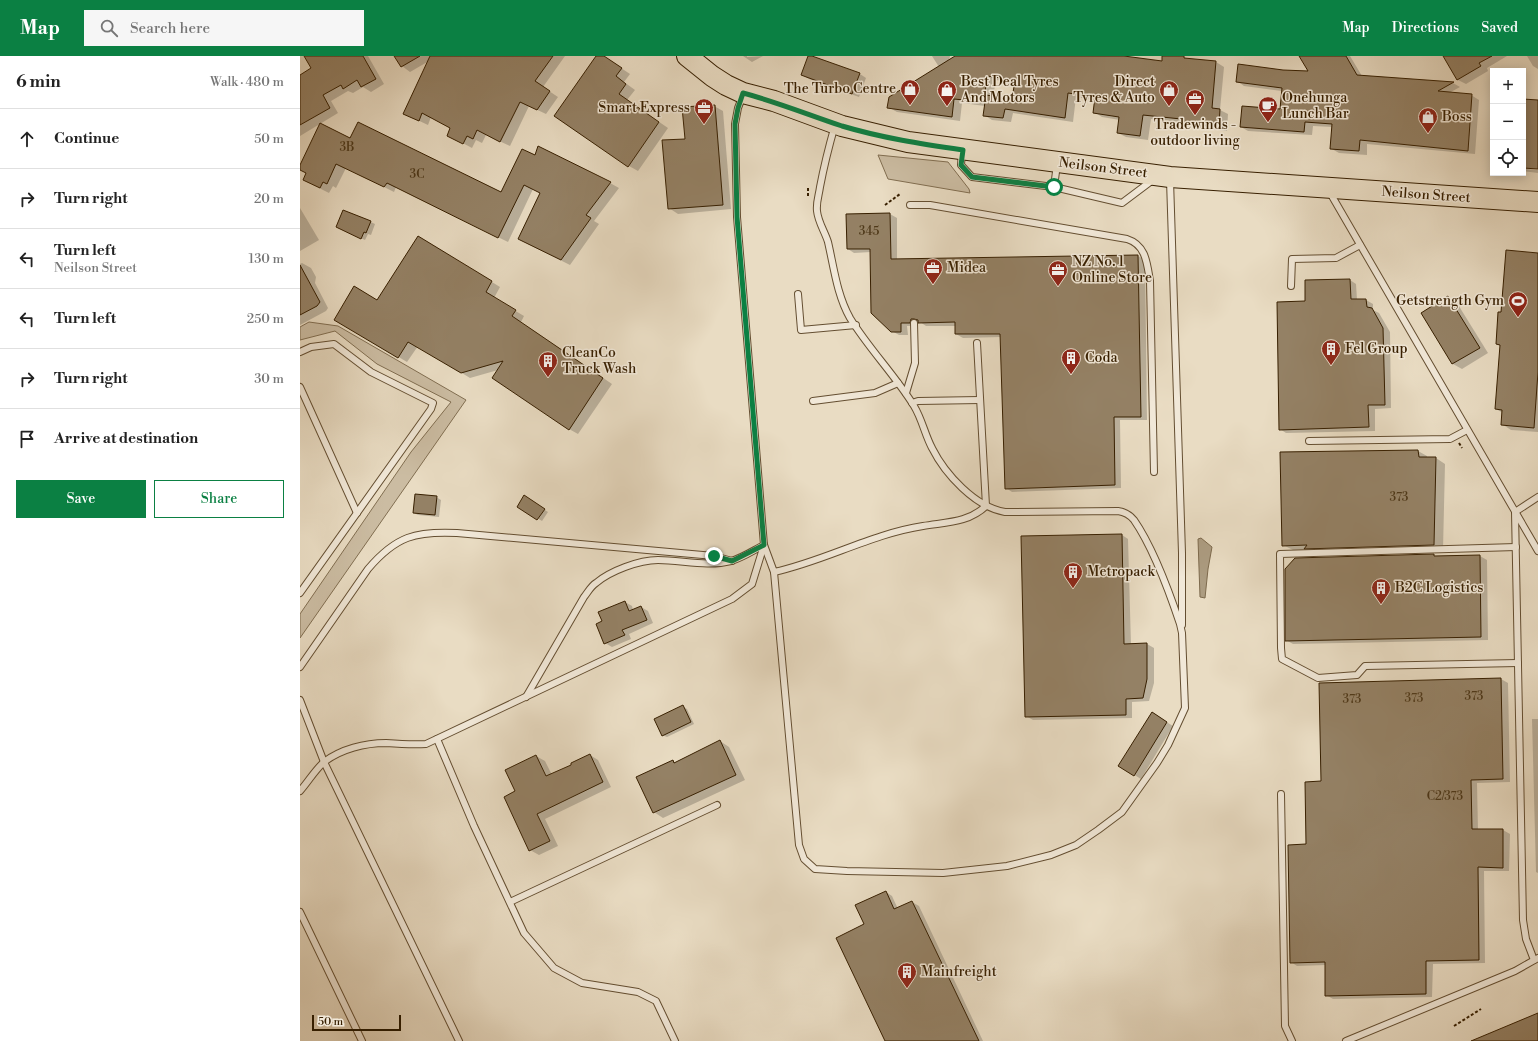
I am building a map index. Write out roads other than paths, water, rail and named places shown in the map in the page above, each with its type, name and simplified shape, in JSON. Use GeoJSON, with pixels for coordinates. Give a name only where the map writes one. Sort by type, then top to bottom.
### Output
{"type":"FeatureCollection","features":[{"type":"Feature","properties":{"kind":"main road","name":"Neilson Street"},"geometry":{"type":"LineString","coordinates":[[687,56],[716,79],[743,93],[836,123],[908,142],[1165,176],[1538,202]]}},
{"type":"Feature","properties":{"kind":"lane"},"geometry":{"type":"LineString","coordinates":[[743,93],[735,124],[737,217],[764,545],[774,572],[799,845],[804,860],[815,869],[847,871],[950,872],[1014,864],[1051,855],[1081,841],[1122,812],[1168,745],[1185,708],[1182,637],[1182,546],[1165,176],[1122,203],[1054,187],[972,177],[961,165],[963,150]]}},
{"type":"Feature","properties":{"kind":"lane"},"geometry":{"type":"LineString","coordinates":[[836,123],[824,164],[817,199],[817,210],[828,242],[839,290],[850,318],[876,356],[906,393],[917,410],[931,447],[939,461],[959,484],[986,506],[996,511],[1118,510],[1126,513],[1133,519],[1154,557],[1176,613],[1182,637]]}},
{"type":"Feature","properties":{"kind":"lane"},"geometry":{"type":"LineString","coordinates":[[1054,187],[1057,162]]}},
{"type":"Feature","properties":{"kind":"lane"},"geometry":{"type":"LineString","coordinates":[[1328,188],[1538,551]]}},
{"type":"Feature","properties":{"kind":"lane"},"geometry":{"type":"LineString","coordinates":[[910,205],[930,205],[1127,239],[1139,245],[1144,254],[1150,281],[1154,472]]}},
{"type":"Feature","properties":{"kind":"lane"},"geometry":{"type":"LineString","coordinates":[[1291,286],[1292,259],[1336,258],[1360,245]]}},
{"type":"Feature","properties":{"kind":"lane"},"geometry":{"type":"LineString","coordinates":[[798,294],[801,330],[856,325]]}},
{"type":"Feature","properties":{"kind":"lane"},"geometry":{"type":"LineString","coordinates":[[906,393],[915,364],[914,323]]}},
{"type":"Feature","properties":{"kind":"lane"},"geometry":{"type":"LineString","coordinates":[[976,343],[986,506]]}},
{"type":"Feature","properties":{"kind":"lane"},"geometry":{"type":"LineString","coordinates":[[300,352],[312,347],[334,344],[375,374],[433,403],[431,409],[301,590]]}},
{"type":"Feature","properties":{"kind":"lane"},"geometry":{"type":"LineString","coordinates":[[813,401],[875,393],[898,383]]}},
{"type":"Feature","properties":{"kind":"lane"},"geometry":{"type":"LineString","coordinates":[[300,387],[357,513]]}},
{"type":"Feature","properties":{"kind":"lane"},"geometry":{"type":"LineString","coordinates":[[912,403],[918,400],[980,400]]}},
{"type":"Feature","properties":{"kind":"lane"},"geometry":{"type":"LineString","coordinates":[[1309,441],[1450,439],[1467,430]]}},
{"type":"Feature","properties":{"kind":"lane"},"geometry":{"type":"LineString","coordinates":[[1515,512],[1538,497]]}},
{"type":"Feature","properties":{"kind":"lane"},"geometry":{"type":"LineString","coordinates":[[774,572],[890,533],[965,519],[976,515],[986,506]]}},
{"type":"Feature","properties":{"kind":"lane"},"geometry":{"type":"LineString","coordinates":[[1346,1041],[1515,971],[1536,959],[1526,939],[1523,920],[1515,512]]}},
{"type":"Feature","properties":{"kind":"lane"},"geometry":{"type":"LineString","coordinates":[[300,667],[368,568],[381,554],[401,541],[423,534],[457,533],[511,537],[714,556],[732,561]]}},
{"type":"Feature","properties":{"kind":"lane"},"geometry":{"type":"LineString","coordinates":[[526,697],[584,597],[596,583],[615,572],[634,564],[657,560],[688,563],[718,563],[732,561],[764,545]]}},
{"type":"Feature","properties":{"kind":"lane"},"geometry":{"type":"LineString","coordinates":[[300,790],[324,762],[350,748],[386,743],[402,745],[426,744],[732,599],[752,584],[764,545]]}},
{"type":"Feature","properties":{"kind":"lane"},"geometry":{"type":"LineString","coordinates":[[1516,547],[1280,554],[1281,633],[1282,659],[1318,678],[1357,675],[1365,666],[1518,663]]}},
{"type":"Feature","properties":{"kind":"lane"},"geometry":{"type":"LineString","coordinates":[[300,700],[324,762],[459,1041]]}},
{"type":"Feature","properties":{"kind":"lane"},"geometry":{"type":"LineString","coordinates":[[437,739],[474,826],[524,933],[554,968],[582,983],[638,992],[656,1001],[675,1041]]}},
{"type":"Feature","properties":{"kind":"lane"},"geometry":{"type":"LineString","coordinates":[[1281,794],[1285,1026],[1292,1041]]}},
{"type":"Feature","properties":{"kind":"lane"},"geometry":{"type":"LineString","coordinates":[[510,902],[717,805]]}},
{"type":"Feature","properties":{"kind":"lane"},"geometry":{"type":"LineString","coordinates":[[300,912],[362,1041]]}},
{"type":"Feature","properties":{"kind":"place","name":"The Turbo Centre"},"geometry":{"type":"Point","coordinates":[910,106]}},
{"type":"Feature","properties":{"kind":"place","name":"Best Deal Tyres And Motors"},"geometry":{"type":"Point","coordinates":[947,107]}},
{"type":"Feature","properties":{"kind":"place","name":"Direct Tyres & Auto"},"geometry":{"type":"Point","coordinates":[1169,107]}},
{"type":"Feature","properties":{"kind":"place","name":"Tradewinds - outdoor living"},"geometry":{"type":"Point","coordinates":[1195,116]}},
{"type":"Feature","properties":{"kind":"place","name":"Onehunga Lunch Bar"},"geometry":{"type":"Point","coordinates":[1268,123]}},
{"type":"Feature","properties":{"kind":"place","name":"Smart Express"},"geometry":{"type":"Point","coordinates":[704,125]}},
{"type":"Feature","properties":{"kind":"place","name":"Boss"},"geometry":{"type":"Point","coordinates":[1428,134]}},
{"type":"Feature","properties":{"kind":"place","name":"Midea"},"geometry":{"type":"Point","coordinates":[933,285]}},
{"type":"Feature","properties":{"kind":"place","name":"NZ No. 1 Online Store"},"geometry":{"type":"Point","coordinates":[1058,287]}},
{"type":"Feature","properties":{"kind":"place","name":"Getstrength Gym"},"geometry":{"type":"Point","coordinates":[1518,318]}},
{"type":"Feature","properties":{"kind":"place","name":"Fel Group"},"geometry":{"type":"Point","coordinates":[1331,366]}},
{"type":"Feature","properties":{"kind":"place","name":"Coda"},"geometry":{"type":"Point","coordinates":[1071,375]}},
{"type":"Feature","properties":{"kind":"place","name":"CleanCo Truck Wash"},"geometry":{"type":"Point","coordinates":[548,378]}},
{"type":"Feature","properties":{"kind":"place","name":"Metropack"},"geometry":{"type":"Point","coordinates":[1073,589]}},
{"type":"Feature","properties":{"kind":"place","name":"B2C Logistics"},"geometry":{"type":"Point","coordinates":[1381,605]}},
{"type":"Feature","properties":{"kind":"place","name":"Mainfreight"},"geometry":{"type":"Point","coordinates":[907,989]}}]}
